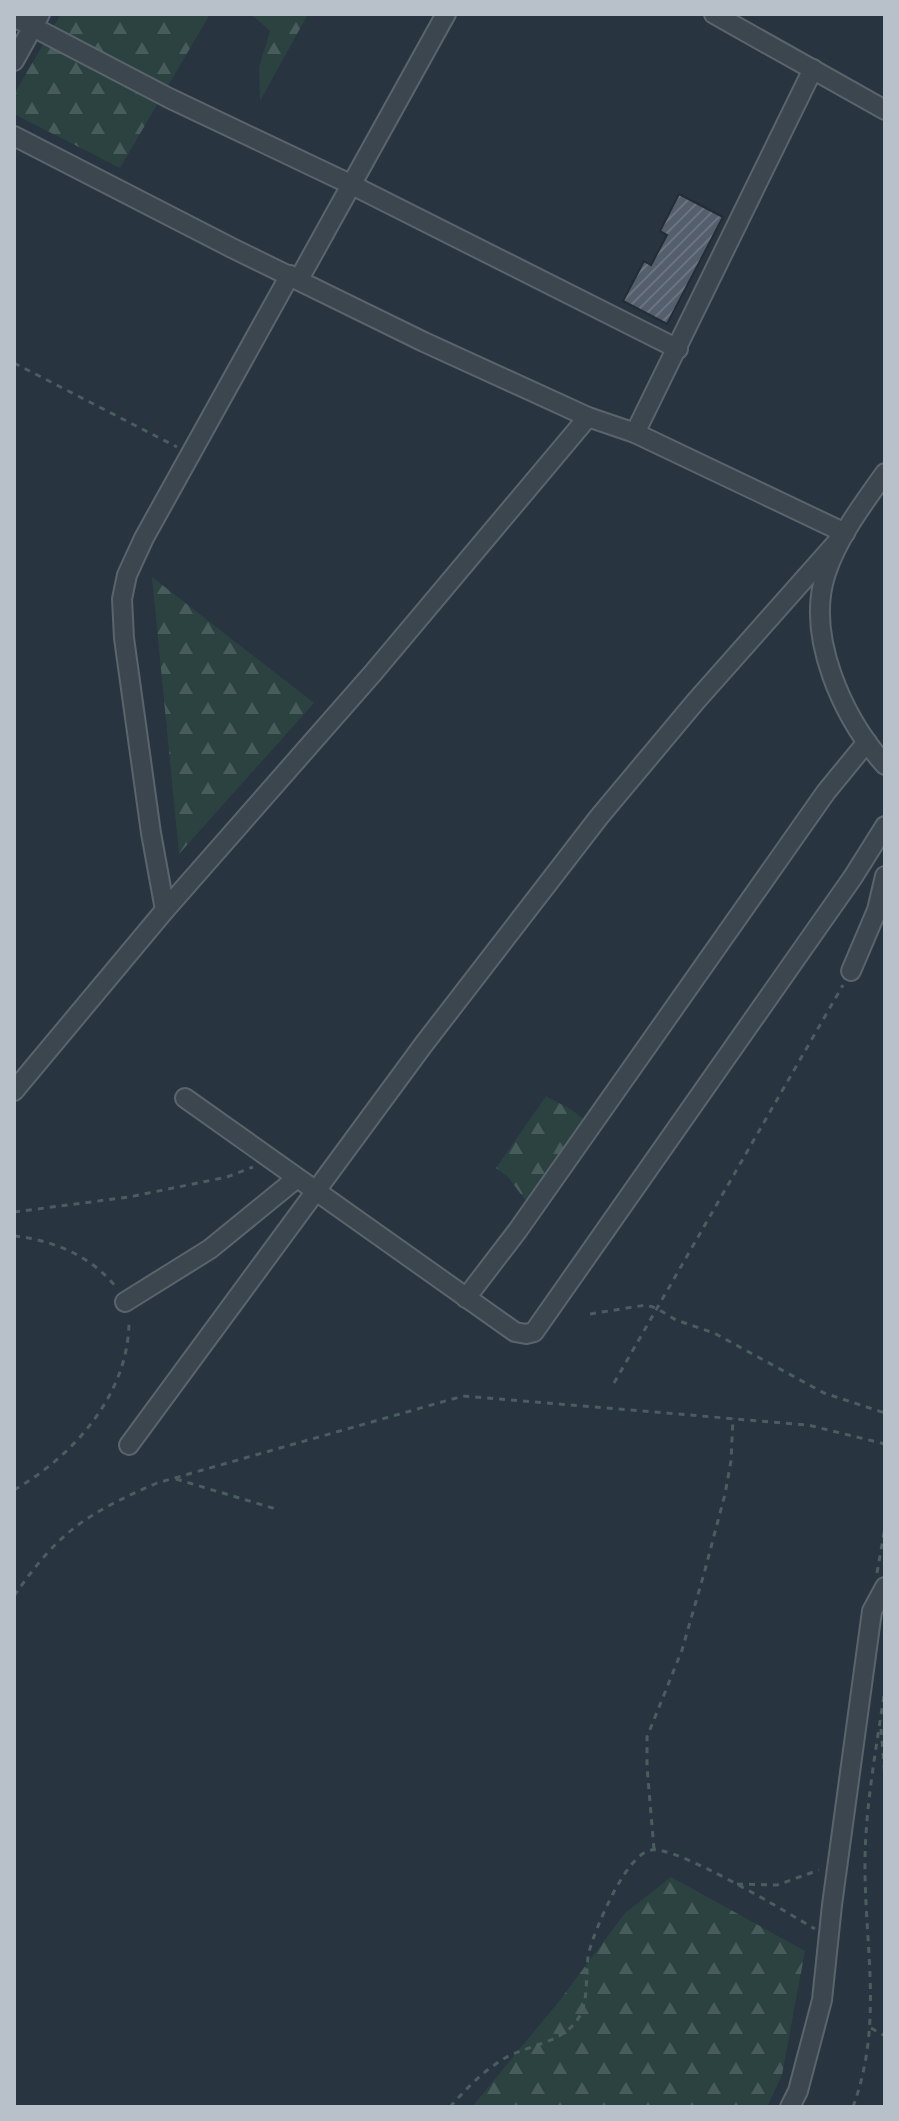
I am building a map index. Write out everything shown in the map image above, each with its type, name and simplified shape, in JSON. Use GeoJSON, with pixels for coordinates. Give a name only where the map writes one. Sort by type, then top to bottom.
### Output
{"type":"FeatureCollection","features":[{"type":"Feature","properties":{"kind":"street"},"geometry":{"type":"LineString","coordinates":[[165,910],[124,638],[122,599],[133,560],[191,454],[352,185],[446,14]]}},
{"type":"Feature","properties":{"kind":"street"},"geometry":{"type":"LineString","coordinates":[[714,14],[885,110]]}},
{"type":"Feature","properties":{"kind":"street"},"geometry":{"type":"LineString","coordinates":[[14,17],[37,20],[169,98],[352,185],[678,349]]}},
{"type":"Feature","properties":{"kind":"street"},"geometry":{"type":"LineString","coordinates":[[14,61],[37,20]]}},
{"type":"Feature","properties":{"kind":"street"},"geometry":{"type":"LineString","coordinates":[[635,433],[813,69]]}},
{"type":"Feature","properties":{"kind":"street"},"geometry":{"type":"LineString","coordinates":[[14,136],[424,342],[588,417],[635,433],[845,533]]}},
{"type":"Feature","properties":{"kind":"street"},"geometry":{"type":"LineString","coordinates":[[14,1091],[588,417]]}},
{"type":"Feature","properties":{"kind":"street"},"geometry":{"type":"LineString","coordinates":[[885,472],[845,533],[826,572],[821,592],[822,625],[833,681],[867,742],[885,765]]}},
{"type":"Feature","properties":{"kind":"street"},"geometry":{"type":"LineString","coordinates":[[129,1445],[424,1044],[599,817],[845,533]]}},
{"type":"Feature","properties":{"kind":"street"},"geometry":{"type":"LineString","coordinates":[[466,1298],[518,1230],[772,868],[867,742]]}},
{"type":"Feature","properties":{"kind":"street"},"geometry":{"type":"LineString","coordinates":[[185,1098],[515,1332],[534,1332],[853,877],[885,826]]}},
{"type":"Feature","properties":{"kind":"street"},"geometry":{"type":"LineString","coordinates":[[851,971],[877,910],[885,876]]}},
{"type":"Feature","properties":{"kind":"street"},"geometry":{"type":"LineString","coordinates":[[125,1302],[210,1249],[297,1178]]}},
{"type":"Feature","properties":{"kind":"street"},"geometry":{"type":"LineString","coordinates":[[790,2107],[798,2091],[822,2000],[837,1863],[872,1611],[881,1583]]}},
{"type":"Feature","properties":{"kind":"path"},"geometry":{"type":"LineString","coordinates":[[14,363],[191,454]]}},
{"type":"Feature","properties":{"kind":"path"},"geometry":{"type":"LineString","coordinates":[[614,1383],[851,971]]}},
{"type":"Feature","properties":{"kind":"path"},"geometry":{"type":"LineString","coordinates":[[14,1212],[129,1197],[227,1177],[249,1170],[270,1158]]}},
{"type":"Feature","properties":{"kind":"path"},"geometry":{"type":"LineString","coordinates":[[14,1236],[66,1249],[94,1265],[113,1283],[125,1302],[130,1338],[124,1365],[97,1416],[71,1447],[14,1490]]}},
{"type":"Feature","properties":{"kind":"path"},"geometry":{"type":"LineString","coordinates":[[590,1314],[646,1305],[656,1308],[676,1320],[714,1333],[824,1393],[885,1413]]}},
{"type":"Feature","properties":{"kind":"path"},"geometry":{"type":"LineString","coordinates":[[14,1596],[44,1554],[85,1518],[120,1499],[173,1479],[463,1396],[808,1425],[885,1444]]}},
{"type":"Feature","properties":{"kind":"path"},"geometry":{"type":"LineString","coordinates":[[654,1849],[647,1737],[682,1650],[705,1570],[725,1494],[731,1461],[733,1418]]}},
{"type":"Feature","properties":{"kind":"path"},"geometry":{"type":"LineString","coordinates":[[173,1479],[276,1509]]}},
{"type":"Feature","properties":{"kind":"path"},"geometry":{"type":"LineString","coordinates":[[881,1583],[885,1527]]}},
{"type":"Feature","properties":{"kind":"path"},"geometry":{"type":"LineString","coordinates":[[853,2107],[864,2075],[870,2028],[865,1857],[869,1799],[885,1688]]}},
{"type":"Feature","properties":{"kind":"path"},"geometry":{"type":"LineString","coordinates":[[874,1707],[880,1722],[885,1777]]}},
{"type":"Feature","properties":{"kind":"path"},"geometry":{"type":"LineString","coordinates":[[450,2107],[495,2065],[528,2047],[550,2040],[576,2022],[582,2011],[590,1950],[599,1922],[631,1865],[642,1852],[654,1849],[672,1854],[735,1883],[828,1937]]}},
{"type":"Feature","properties":{"kind":"path"},"geometry":{"type":"LineString","coordinates":[[735,1883],[777,1885],[837,1863]]}},
{"type":"Feature","properties":{"kind":"path"},"geometry":{"type":"LineString","coordinates":[[870,2028],[885,2036]]}},
{"type":"Feature","properties":{"kind":"green space"},"geometry":{"type":"Polygon","coordinates":[[[61,14],[210,14],[120,168],[14,114],[14,94],[61,14]]]}},
{"type":"Feature","properties":{"kind":"green space"},"geometry":{"type":"Polygon","coordinates":[[[251,14],[308,14],[260,101],[259,67],[270,31],[251,14]]]}},
{"type":"Feature","properties":{"kind":"green space"},"geometry":{"type":"Polygon","coordinates":[[[152,577],[314,703],[179,854],[152,577]]]}},
{"type":"Feature","properties":{"kind":"green space"},"geometry":{"type":"Polygon","coordinates":[[[546,1096],[587,1122],[529,1205],[508,1177],[496,1168],[546,1096]]]}},
{"type":"Feature","properties":{"kind":"green space"},"geometry":{"type":"Polygon","coordinates":[[[671,1877],[805,1951],[782,2075],[767,2107],[472,2107],[560,2000],[625,1913],[671,1877]]]}},
{"type":"Feature","properties":{"kind":"building"},"geometry":{"type":"Polygon","coordinates":[[[679,194],[723,217],[667,324],[623,301],[644,261],[651,265],[667,235],[660,231],[679,194]]]}}]}
